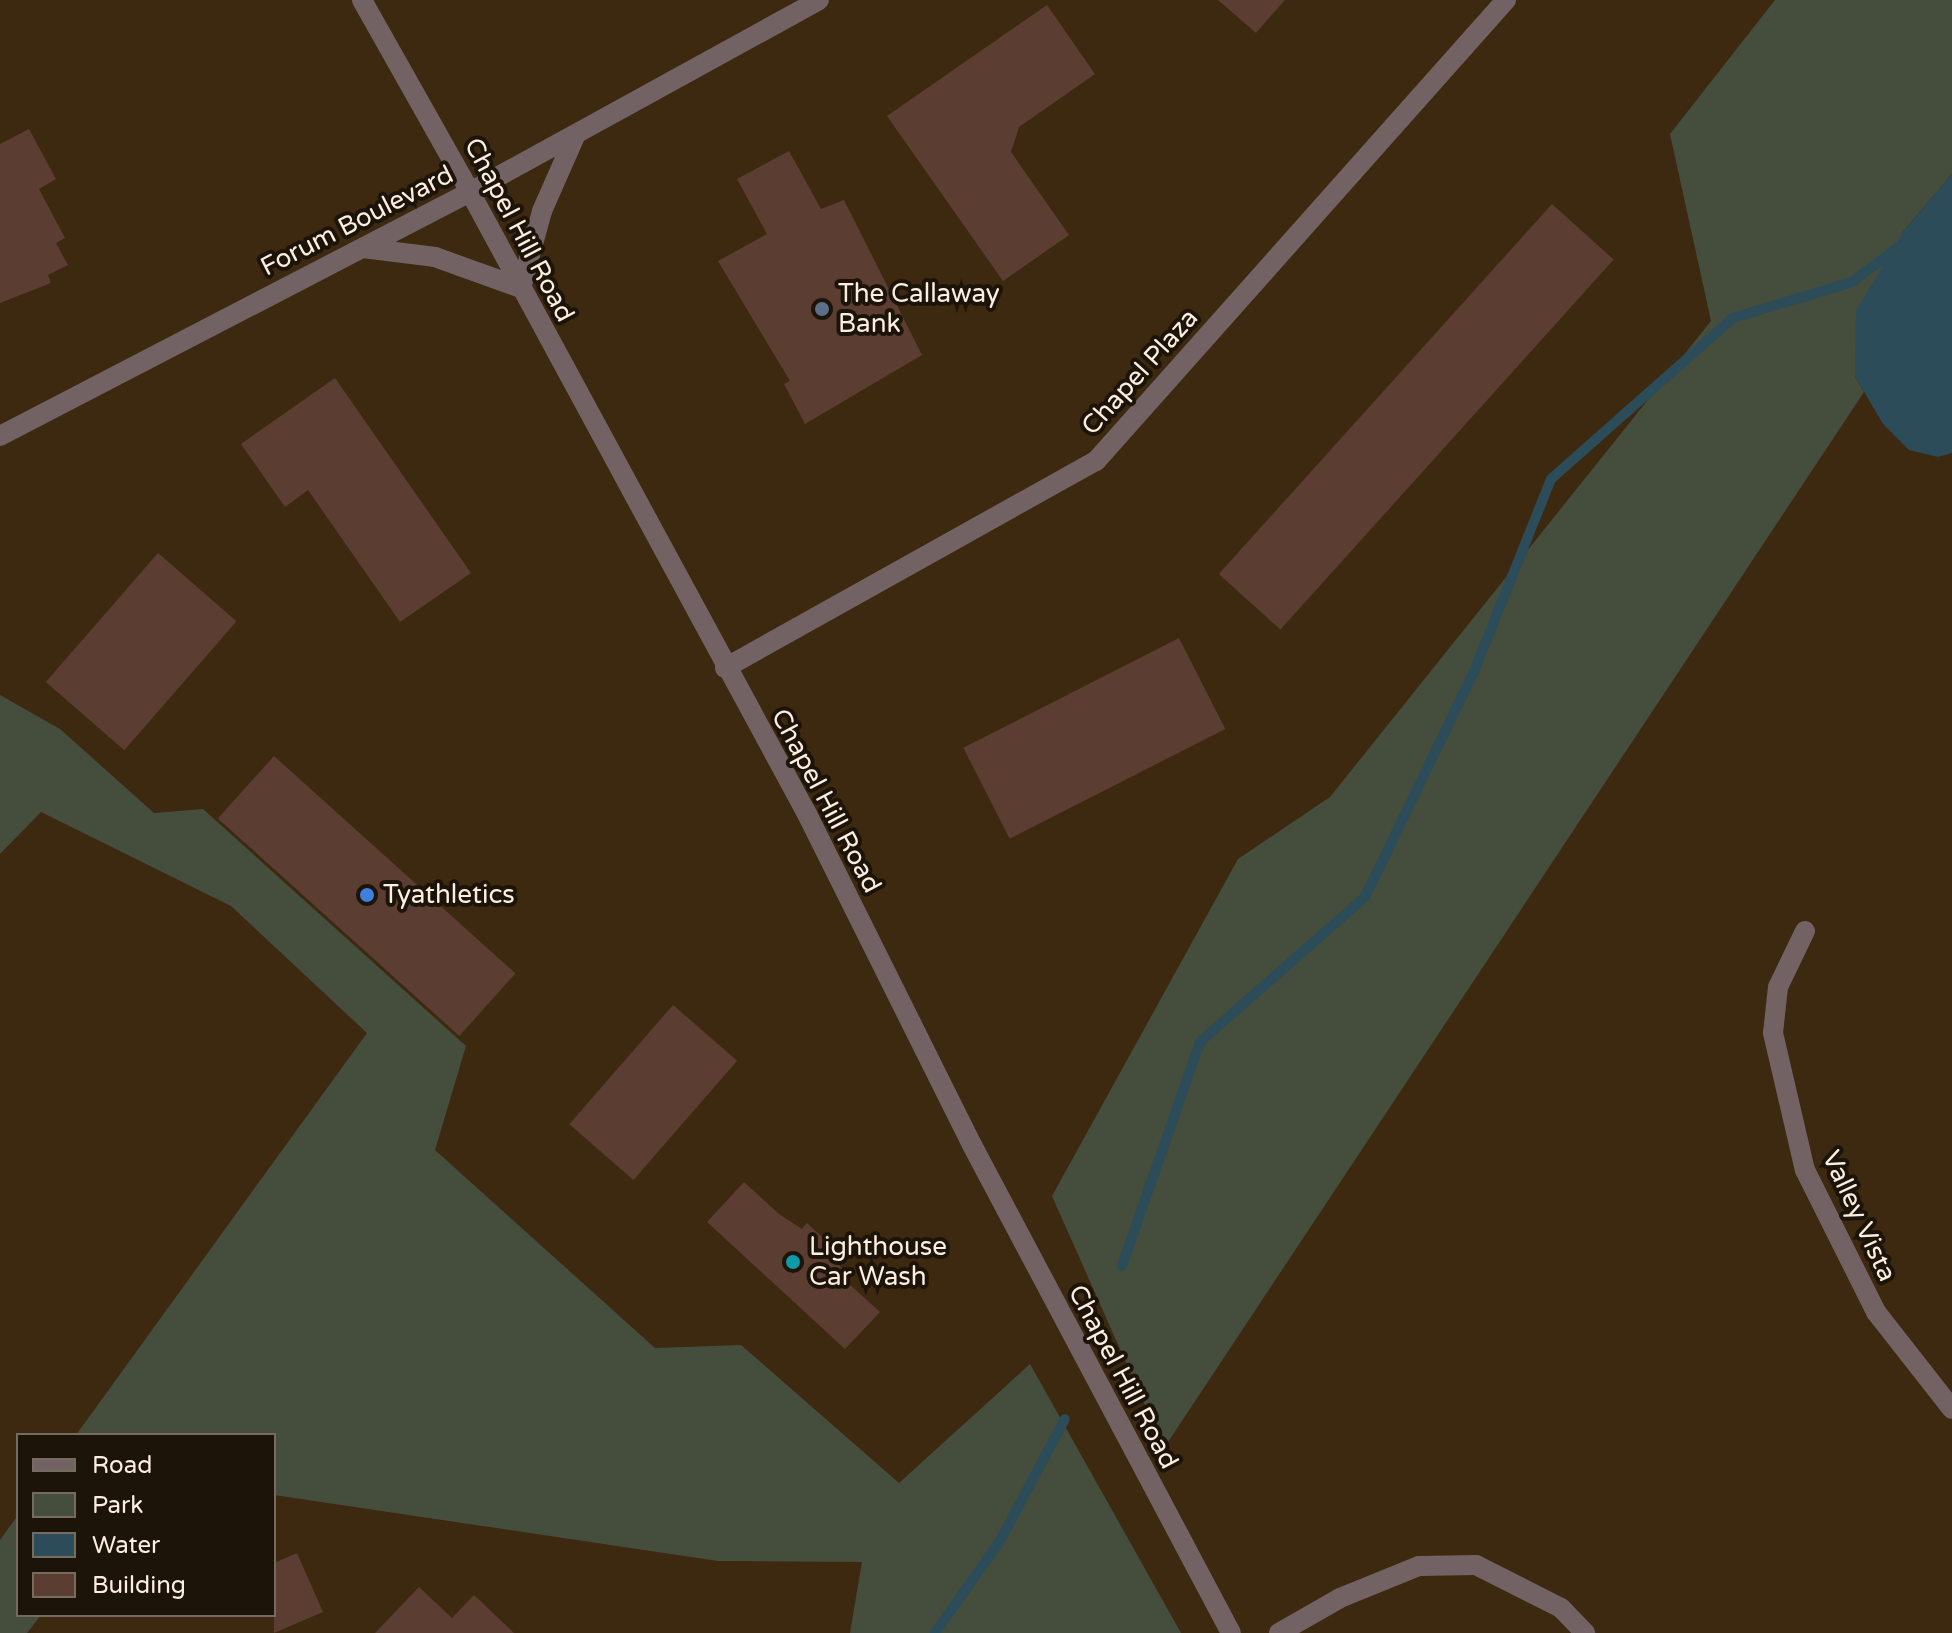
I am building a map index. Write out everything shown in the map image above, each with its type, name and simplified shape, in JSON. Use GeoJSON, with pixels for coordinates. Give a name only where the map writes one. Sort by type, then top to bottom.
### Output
{"type":"FeatureCollection","features":[{"type":"Feature","properties":{"kind":"street","name":"Chapel Hill Road"},"geometry":{"type":"LineString","coordinates":[[362,0],[470,192],[725,668],[1231,1633]]}},
{"type":"Feature","properties":{"kind":"street","name":"Forum Boulevard"},"geometry":{"type":"LineString","coordinates":[[0,436],[470,192],[819,0]]}},
{"type":"Feature","properties":{"kind":"street","name":"Chapel Plaza"},"geometry":{"type":"LineString","coordinates":[[725,668],[1096,461],[1506,0]]}},
{"type":"Feature","properties":{"kind":"street"},"geometry":{"type":"LineString","coordinates":[[363,248],[435,257],[521,288],[542,211],[576,134]]}},
{"type":"Feature","properties":{"kind":"street","name":"Valley Vista"},"geometry":{"type":"LineString","coordinates":[[1805,931],[1778,987],[1773,1033],[1805,1170],[1876,1312],[1952,1409]]}},
{"type":"Feature","properties":{"kind":"street"},"geometry":{"type":"LineString","coordinates":[[1279,1633],[1340,1598],[1419,1566],[1476,1565],[1561,1608],[1585,1633]]}},
{"type":"Feature","properties":{"kind":"green space"},"geometry":{"type":"Polygon","coordinates":[[[1775,0],[1952,0],[1952,174],[1903,232],[1855,376],[1864,392],[1164,1448],[1052,1196],[1238,859],[1330,797],[1711,321],[1670,134],[1775,0]]]}},
{"type":"Feature","properties":{"kind":"green space"},"geometry":{"type":"Polygon","coordinates":[[[0,695],[60,729],[154,813],[203,809],[466,1046],[435,1150],[655,1348],[741,1345],[899,1483],[1030,1364],[1181,1633],[850,1633],[862,1562],[718,1561],[276,1495],[276,1433],[77,1433],[367,1033],[231,906],[41,812],[0,854],[0,695]]]}},
{"type":"Feature","properties":{"kind":"green space"},"geometry":{"type":"Polygon","coordinates":[[[16,1518],[16,1617],[39,1617],[27,1633],[0,1633],[0,1540],[16,1518]]]}},
{"type":"Feature","properties":{"kind":"water"},"geometry":{"type":"Polygon","coordinates":[[[1952,174],[1952,453],[1938,457],[1909,450],[1883,424],[1855,376],[1856,311],[1903,232],[1952,174]]]}},
{"type":"Feature","properties":{"kind":"building"},"geometry":{"type":"Polygon","coordinates":[[[1218,0],[1285,0],[1256,33],[1218,0]]]}},
{"type":"Feature","properties":{"kind":"building"},"geometry":{"type":"Polygon","coordinates":[[[1047,5],[1095,74],[1019,127],[1011,152],[1069,235],[1003,281],[887,116],[1047,5]]]}},
{"type":"Feature","properties":{"kind":"building"},"geometry":{"type":"Polygon","coordinates":[[[29,129],[56,179],[39,189],[65,238],[56,243],[68,265],[48,275],[51,283],[0,303],[0,144],[29,129]]]}},
{"type":"Feature","properties":{"kind":"building","name":"The Callaway Bank"},"geometry":{"type":"Polygon","coordinates":[[[789,151],[821,209],[844,200],[922,355],[805,424],[784,384],[790,381],[718,261],[767,234],[737,179],[789,151]]]}},
{"type":"Feature","properties":{"kind":"building"},"geometry":{"type":"Polygon","coordinates":[[[1552,204],[1614,260],[1280,630],[1219,574],[1552,204]]]}},
{"type":"Feature","properties":{"kind":"building"},"geometry":{"type":"Polygon","coordinates":[[[335,378],[471,573],[400,622],[308,490],[285,507],[241,444],[335,378]]]}},
{"type":"Feature","properties":{"kind":"building"},"geometry":{"type":"Polygon","coordinates":[[[158,553],[236,621],[124,750],[46,682],[158,553]]]}},
{"type":"Feature","properties":{"kind":"building"},"geometry":{"type":"Polygon","coordinates":[[[1179,638],[1225,729],[1010,839],[963,748],[1179,638]]]}},
{"type":"Feature","properties":{"kind":"building","name":"Tyathletics"},"geometry":{"type":"Polygon","coordinates":[[[274,756],[516,973],[459,1036],[218,818],[274,756]]]}},
{"type":"Feature","properties":{"kind":"building"},"geometry":{"type":"Polygon","coordinates":[[[673,1005],[737,1061],[633,1180],[569,1124],[673,1005]]]}},
{"type":"Feature","properties":{"kind":"building","name":"Lighthouse Car Wash"},"geometry":{"type":"Polygon","coordinates":[[[744,1182],[779,1214],[802,1229],[807,1223],[833,1247],[827,1254],[845,1271],[840,1276],[880,1312],[845,1349],[707,1222],[744,1182]]]}},
{"type":"Feature","properties":{"kind":"building"},"geometry":{"type":"Polygon","coordinates":[[[297,1553],[323,1612],[274,1633],[276,1617],[276,1562],[297,1553]]]}},
{"type":"Feature","properties":{"kind":"building"},"geometry":{"type":"Polygon","coordinates":[[[419,1587],[452,1618],[474,1595],[514,1633],[375,1633],[419,1587]]]}},
{"type":"Feature","properties":{"kind":"waterway"},"geometry":{"type":"LineString","coordinates":[[1122,1266],[1200,1042],[1365,897],[1473,674],[1551,479],[1733,318],[1852,282],[1900,246]]}},
{"type":"Feature","properties":{"kind":"waterway"},"geometry":{"type":"LineString","coordinates":[[935,1633],[1000,1541],[1065,1419]]}},
{"type":"Feature","properties":{"kind":"place","name":"The Callaway Bank"},"geometry":{"type":"Point","coordinates":[822,309]}},
{"type":"Feature","properties":{"kind":"place","name":"Tyathletics"},"geometry":{"type":"Point","coordinates":[367,895]}},
{"type":"Feature","properties":{"kind":"place","name":"Lighthouse Car Wash"},"geometry":{"type":"Point","coordinates":[793,1262]}}]}
